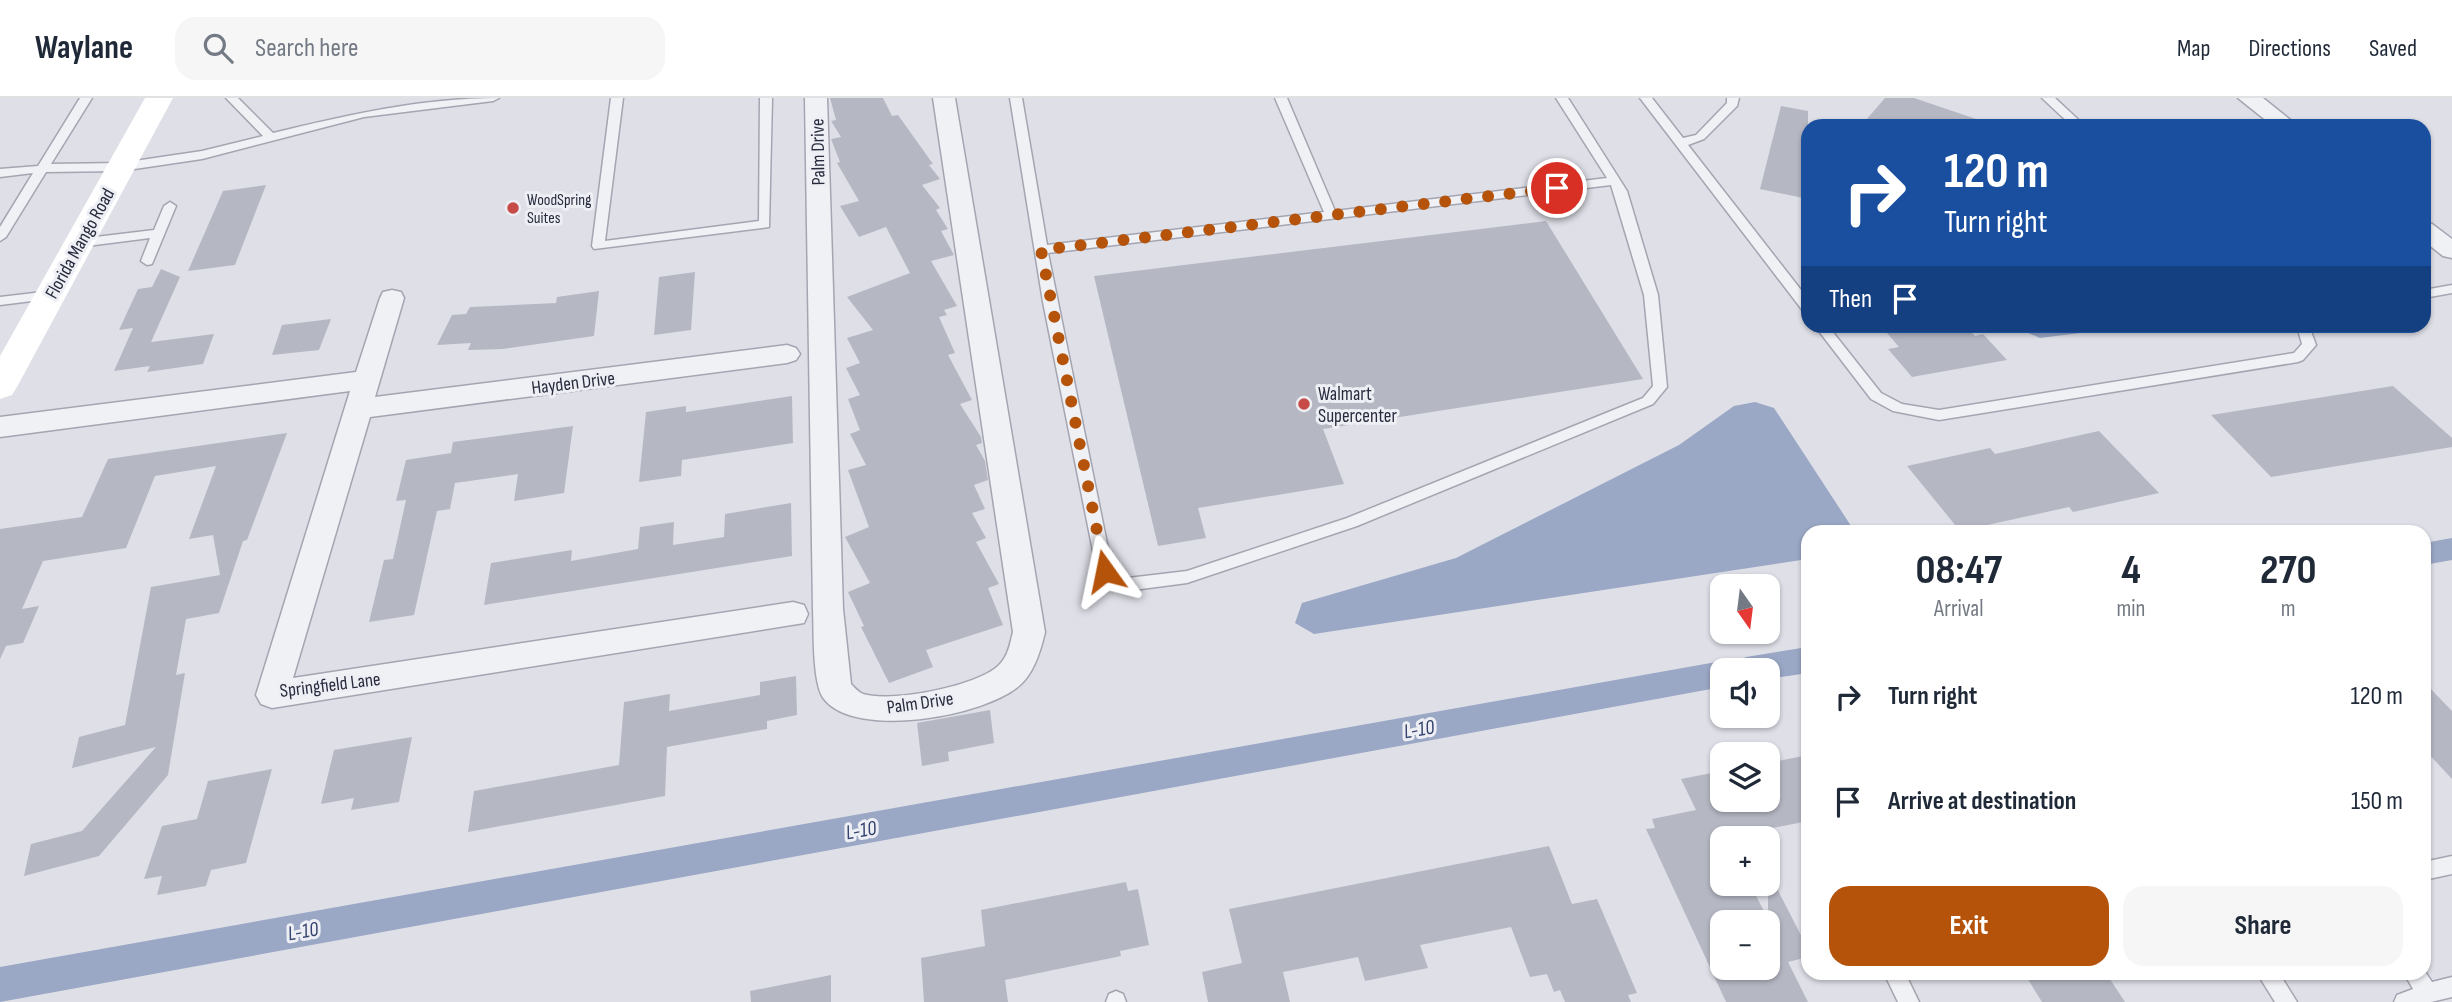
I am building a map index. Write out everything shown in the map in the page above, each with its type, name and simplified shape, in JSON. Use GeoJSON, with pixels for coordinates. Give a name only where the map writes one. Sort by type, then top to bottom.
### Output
{"type":"FeatureCollection","features":[{"type":"Feature","properties":{"kind":"street","name":"Florida Mango Road"},"geometry":{"type":"LineString","coordinates":[[0,387],[159,98]]}},
{"type":"Feature","properties":{"kind":"street","name":"Palm Drive"},"geometry":{"type":"LineString","coordinates":[[816,98],[828,609],[835,689],[854,706],[888,709],[979,692],[1007,677],[1023,657],[1029,632],[944,98]]}},
{"type":"Feature","properties":{"kind":"street"},"geometry":{"type":"LineString","coordinates":[[2249,98],[2277,119]]}},
{"type":"Feature","properties":{"kind":"street"},"geometry":{"type":"LineString","coordinates":[[2431,234],[2452,251]]}},
{"type":"Feature","properties":{"kind":"street","name":"Springfield Lane"},"geometry":{"type":"LineString","coordinates":[[392,298],[272,695],[793,614]]}},
{"type":"Feature","properties":{"kind":"street","name":"Hayden Drive"},"geometry":{"type":"LineString","coordinates":[[358,409],[787,354]]}},
{"type":"Feature","properties":{"kind":"street"},"geometry":{"type":"LineString","coordinates":[[0,427],[367,380]]}},
{"type":"Feature","properties":{"kind":"lane"},"geometry":{"type":"LineString","coordinates":[[0,237],[86,98]]}},
{"type":"Feature","properties":{"kind":"lane"},"geometry":{"type":"LineString","coordinates":[[232,98],[271,138]]}},
{"type":"Feature","properties":{"kind":"lane"},"geometry":{"type":"LineString","coordinates":[[364,114],[366,98]]}},
{"type":"Feature","properties":{"kind":"lane"},"geometry":{"type":"LineString","coordinates":[[0,173],[42,168],[121,167],[202,155],[407,104],[493,98]]}},
{"type":"Feature","properties":{"kind":"lane"},"geometry":{"type":"LineString","coordinates":[[617,98],[597,246],[765,224],[766,98]]}},
{"type":"Feature","properties":{"kind":"lane"},"geometry":{"type":"LineString","coordinates":[[1016,98],[1041,250],[1105,571],[1126,585],[1187,577],[1352,522],[1648,401],[1660,387],[1651,295],[1621,191],[1562,98]]}},
{"type":"Feature","properties":{"kind":"lane"},"geometry":{"type":"LineString","coordinates":[[1281,98],[1331,215]]}},
{"type":"Feature","properties":{"kind":"lane"},"geometry":{"type":"LineString","coordinates":[[1646,98],[1801,299]]}},
{"type":"Feature","properties":{"kind":"lane"},"geometry":{"type":"LineString","coordinates":[[1681,143],[1700,137],[1732,104],[1732,98]]}},
{"type":"Feature","properties":{"kind":"lane"},"geometry":{"type":"LineString","coordinates":[[2048,98],[2071,119]]}},
{"type":"Feature","properties":{"kind":"lane"},"geometry":{"type":"LineString","coordinates":[[1041,250],[1615,181]]}},
{"type":"Feature","properties":{"kind":"lane"},"geometry":{"type":"LineString","coordinates":[[147,261],[170,206]]}},
{"type":"Feature","properties":{"kind":"lane"},"geometry":{"type":"LineString","coordinates":[[79,243],[158,233]]}},
{"type":"Feature","properties":{"kind":"lane"},"geometry":{"type":"LineString","coordinates":[[2431,293],[2452,289]]}},
{"type":"Feature","properties":{"kind":"lane"},"geometry":{"type":"LineString","coordinates":[[0,300],[51,295]]}},
{"type":"Feature","properties":{"kind":"lane"},"geometry":{"type":"LineString","coordinates":[[1826,333],[1876,396],[1898,408],[1939,415],[2298,357],[2309,345],[2305,333]]}},
{"type":"Feature","properties":{"kind":"lane"},"geometry":{"type":"LineString","coordinates":[[2431,870],[2452,865]]}},
{"type":"Feature","properties":{"kind":"lane"},"geometry":{"type":"LineString","coordinates":[[1898,980],[1909,1002]]}},
{"type":"Feature","properties":{"kind":"lane"},"geometry":{"type":"LineString","coordinates":[[2272,980],[2287,1002]]}},
{"type":"Feature","properties":{"kind":"lane"},"geometry":{"type":"LineString","coordinates":[[2419,980],[2428,993]]}},
{"type":"Feature","properties":{"kind":"lane"},"geometry":{"type":"LineString","coordinates":[[2404,1002],[2452,987]]}},
{"type":"Feature","properties":{"kind":"water"},"geometry":{"type":"Polygon","coordinates":[[[2028,333],[2080,333],[2040,338],[2028,333]]]}},
{"type":"Feature","properties":{"kind":"water"},"geometry":{"type":"Polygon","coordinates":[[[1755,402],[1774,408],[1850,525],[1801,525],[1801,560],[1314,634],[1295,623],[1302,603],[1456,558],[1679,445],[1734,406],[1755,402]]]}},
{"type":"Feature","properties":{"kind":"building"},"geometry":{"type":"Polygon","coordinates":[[[830,98],[883,98],[892,116],[898,115],[933,164],[929,165],[940,179],[922,185],[940,208],[936,210],[948,229],[941,231],[954,255],[931,261],[957,306],[944,310],[947,315],[939,317],[955,353],[948,355],[972,400],[960,404],[981,437],[982,443],[976,445],[985,461],[988,480],[974,485],[985,509],[972,513],[986,538],[976,542],[999,584],[988,588],[1003,625],[926,650],[933,667],[889,683],[861,627],[864,626],[848,592],[870,583],[845,537],[869,527],[848,470],[866,465],[850,434],[860,430],[848,399],[860,395],[846,368],[860,363],[847,338],[873,330],[847,297],[910,273],[886,227],[859,237],[840,206],[859,201],[837,163],[840,162],[831,139],[841,137],[831,121],[836,120],[830,98]]]}},
{"type":"Feature","properties":{"kind":"building"},"geometry":{"type":"Polygon","coordinates":[[[1885,98],[1914,98],[1976,119],[1867,119],[1885,98]]]}},
{"type":"Feature","properties":{"kind":"building"},"geometry":{"type":"Polygon","coordinates":[[[1781,106],[1808,111],[1808,119],[1801,119],[1801,198],[1760,189],[1781,106]]]}},
{"type":"Feature","properties":{"kind":"building"},"geometry":{"type":"Polygon","coordinates":[[[266,185],[235,265],[188,271],[223,191],[266,185]]]}},
{"type":"Feature","properties":{"kind":"building","name":"Walmart Supercenter"},"geometry":{"type":"Polygon","coordinates":[[[1546,221],[1643,379],[1323,429],[1344,484],[1198,508],[1206,538],[1158,546],[1094,276],[1546,221]]]}},
{"type":"Feature","properties":{"kind":"building"},"geometry":{"type":"Polygon","coordinates":[[[161,269],[180,277],[151,342],[214,334],[203,364],[147,372],[150,366],[114,371],[133,328],[119,330],[138,289],[152,287],[161,269]]]}},
{"type":"Feature","properties":{"kind":"building"},"geometry":{"type":"Polygon","coordinates":[[[695,272],[691,330],[654,335],[659,277],[695,272]]]}},
{"type":"Feature","properties":{"kind":"building"},"geometry":{"type":"Polygon","coordinates":[[[599,291],[594,336],[503,349],[468,350],[471,343],[437,345],[452,315],[466,314],[470,307],[556,303],[557,297],[599,291]]]}},
{"type":"Feature","properties":{"kind":"building"},"geometry":{"type":"Polygon","coordinates":[[[331,319],[319,350],[272,355],[282,325],[331,319]]]}},
{"type":"Feature","properties":{"kind":"building"},"geometry":{"type":"Polygon","coordinates":[[[1887,333],[1983,334],[2007,360],[1912,377],[1888,349],[1899,347],[1887,333]]]}},
{"type":"Feature","properties":{"kind":"building"},"geometry":{"type":"Polygon","coordinates":[[[2393,386],[2452,438],[2452,447],[2271,477],[2211,415],[2393,386]]]}},
{"type":"Feature","properties":{"kind":"building"},"geometry":{"type":"Polygon","coordinates":[[[792,396],[793,443],[682,460],[681,476],[639,482],[646,412],[686,406],[686,412],[792,396]]]}},
{"type":"Feature","properties":{"kind":"building"},"geometry":{"type":"Polygon","coordinates":[[[573,426],[564,493],[514,501],[518,474],[455,483],[450,509],[437,511],[414,615],[369,622],[384,560],[393,559],[406,500],[396,501],[406,460],[451,453],[453,442],[573,426]]]}},
{"type":"Feature","properties":{"kind":"building"},"geometry":{"type":"Polygon","coordinates":[[[2099,431],[2159,493],[2073,512],[2069,507],[1987,525],[1955,525],[1907,466],[1990,448],[1995,454],[2099,431]]]}},
{"type":"Feature","properties":{"kind":"building"},"geometry":{"type":"Polygon","coordinates":[[[287,433],[247,540],[243,541],[219,613],[186,619],[176,675],[185,673],[168,775],[99,856],[24,876],[31,844],[82,831],[156,747],[72,768],[79,737],[125,725],[151,587],[220,575],[213,535],[189,539],[216,466],[155,476],[126,548],[43,561],[22,609],[39,606],[23,643],[6,646],[0,659],[0,529],[82,517],[108,459],[287,433]]]}},
{"type":"Feature","properties":{"kind":"building"},"geometry":{"type":"Polygon","coordinates":[[[791,503],[792,556],[484,605],[491,563],[572,550],[571,561],[638,549],[640,527],[674,522],[673,545],[724,537],[725,514],[791,503]]]}},
{"type":"Feature","properties":{"kind":"building"},"geometry":{"type":"Polygon","coordinates":[[[796,676],[797,715],[767,721],[767,729],[667,747],[665,796],[468,832],[474,791],[619,765],[624,702],[670,694],[669,711],[760,695],[760,682],[796,676]]]}},
{"type":"Feature","properties":{"kind":"building"},"geometry":{"type":"Polygon","coordinates":[[[2431,689],[2452,711],[2452,779],[2431,756],[2431,689]]]}},
{"type":"Feature","properties":{"kind":"building"},"geometry":{"type":"Polygon","coordinates":[[[990,710],[994,743],[948,752],[949,761],[922,766],[917,723],[990,710]]]}},
{"type":"Feature","properties":{"kind":"building"},"geometry":{"type":"Polygon","coordinates":[[[412,737],[399,802],[351,810],[354,798],[321,804],[334,750],[412,737]]]}},
{"type":"Feature","properties":{"kind":"building"},"geometry":{"type":"Polygon","coordinates":[[[1801,756],[1801,822],[1780,827],[1710,826],[1710,896],[1756,896],[1763,910],[1710,910],[1710,967],[1646,829],[1655,828],[1652,819],[1696,810],[1681,779],[1710,773],[1710,812],[1780,812],[1780,761],[1801,756]]]}},
{"type":"Feature","properties":{"kind":"building"},"geometry":{"type":"Polygon","coordinates":[[[272,769],[246,863],[211,870],[206,886],[157,895],[162,876],[144,879],[162,826],[197,819],[208,781],[272,769]]]}},
{"type":"Feature","properties":{"kind":"building"},"geometry":{"type":"Polygon","coordinates":[[[1549,846],[1572,904],[1597,899],[1637,993],[1628,995],[1631,1002],[1565,1002],[1560,990],[1554,992],[1547,974],[1530,977],[1511,927],[1420,945],[1428,968],[1365,981],[1358,957],[1283,972],[1290,1002],[1208,1002],[1202,972],[1242,963],[1229,909],[1549,846]]]}},
{"type":"Feature","properties":{"kind":"building"},"geometry":{"type":"Polygon","coordinates":[[[1126,882],[1128,891],[1138,889],[1149,945],[1120,951],[1121,956],[1005,980],[1008,1002],[924,1002],[921,958],[985,946],[981,910],[1126,882]]]}},
{"type":"Feature","properties":{"kind":"building"},"geometry":{"type":"Polygon","coordinates":[[[1780,894],[1801,935],[1801,959],[1788,962],[1808,1002],[1726,1002],[1716,980],[1780,980],[1780,910],[1768,910],[1768,896],[1780,894]]]}},
{"type":"Feature","properties":{"kind":"building"},"geometry":{"type":"Polygon","coordinates":[[[831,975],[831,1002],[751,1002],[750,991],[831,975]]]}},
{"type":"Feature","properties":{"kind":"building"},"geometry":{"type":"Polygon","coordinates":[[[2028,980],[2111,980],[2125,1002],[2042,1002],[2028,980]]]}},
{"type":"Feature","properties":{"kind":"waterway","name":"L-10"},"geometry":{"type":"LineString","coordinates":[[2431,553],[2452,549]]}},
{"type":"Feature","properties":{"kind":"waterway","name":"L-10"},"geometry":{"type":"LineString","coordinates":[[1780,665],[1801,661]]}},
{"type":"Feature","properties":{"kind":"waterway","name":"L-10"},"geometry":{"type":"LineString","coordinates":[[0,985],[1710,676]]}},
{"type":"Feature","properties":{"kind":"place","name":"WoodSpring Suites"},"geometry":{"type":"Point","coordinates":[513,208]}},
{"type":"Feature","properties":{"kind":"place","name":"Walmart Supercenter"},"geometry":{"type":"Point","coordinates":[1304,404]}},
{"type":"Feature","properties":{"kind":"route"},"geometry":{"type":"LineString","coordinates":[[1105,571],[1041,250],[1557,188]]}}]}
